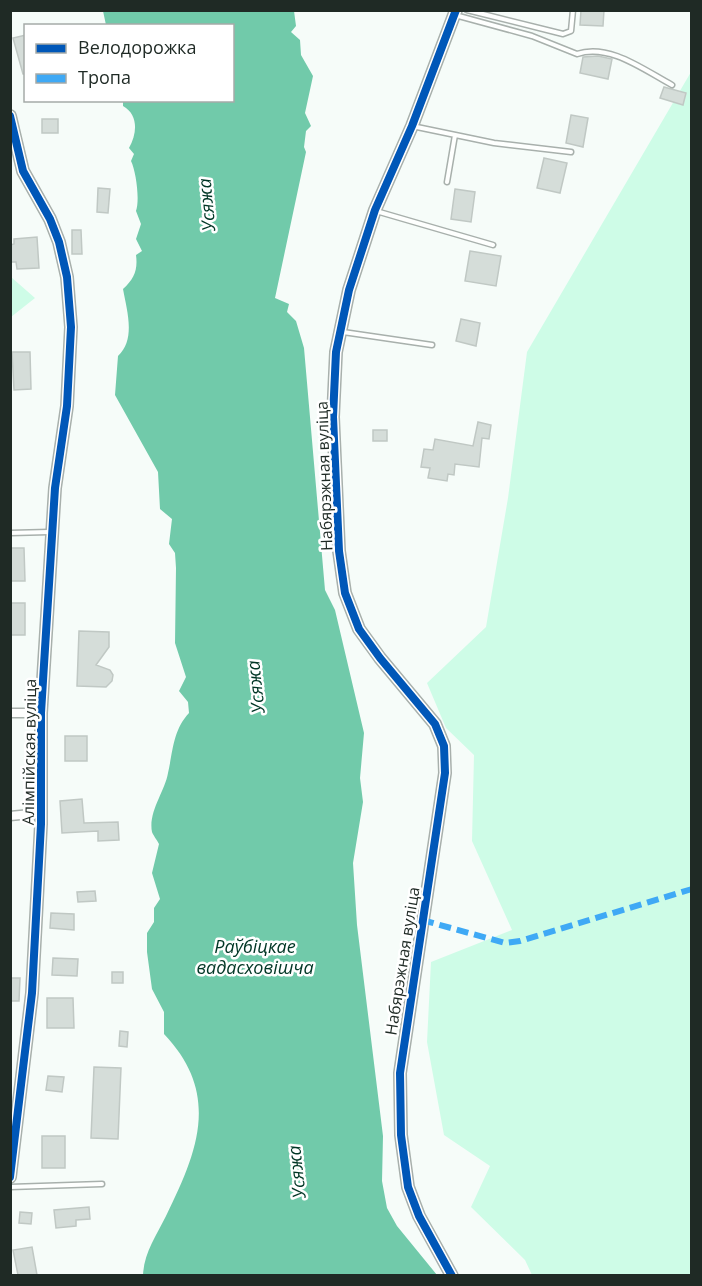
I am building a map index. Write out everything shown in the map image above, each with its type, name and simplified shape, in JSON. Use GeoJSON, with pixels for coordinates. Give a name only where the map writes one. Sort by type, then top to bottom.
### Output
{"type":"FeatureCollection","features":[{"type":"Feature","properties":{"kind":"street","name":"Набярэжная вуліца"},"geometry":{"type":"LineString","coordinates":[[452,1275],[429,1236],[408,1187],[401,1135],[400,1073],[445,773],[444,746],[435,724],[380,658],[359,628],[345,592],[339,551],[333,417],[336,352],[349,290],[375,210],[412,126],[455,13]]}},
{"type":"Feature","properties":{"kind":"street","name":"Алімпійская вуліца"},"geometry":{"type":"LineString","coordinates":[[10,116],[23,171],[50,219],[59,242],[67,277],[70,327],[70,368],[57,469],[41,713],[41,813],[32,993],[10,1177]]}},
{"type":"Feature","properties":{"kind":"street"},"geometry":{"type":"LineString","coordinates":[[10,713],[41,713]]}},
{"type":"Feature","properties":{"kind":"street"},"geometry":{"type":"LineString","coordinates":[[10,816],[41,813]]}},
{"type":"Feature","properties":{"kind":"lane"},"geometry":{"type":"LineString","coordinates":[[467,10],[563,34],[571,31],[573,10]]}},
{"type":"Feature","properties":{"kind":"lane"},"geometry":{"type":"LineString","coordinates":[[455,13],[532,36],[570,53],[576,54],[588,50],[615,56],[672,85]]}},
{"type":"Feature","properties":{"kind":"lane"},"geometry":{"type":"LineString","coordinates":[[412,126],[495,143],[571,152]]}},
{"type":"Feature","properties":{"kind":"lane"},"geometry":{"type":"LineString","coordinates":[[447,182],[455,135]]}},
{"type":"Feature","properties":{"kind":"lane"},"geometry":{"type":"LineString","coordinates":[[375,210],[493,245]]}},
{"type":"Feature","properties":{"kind":"lane"},"geometry":{"type":"LineString","coordinates":[[339,332],[432,345]]}},
{"type":"Feature","properties":{"kind":"lane"},"geometry":{"type":"LineString","coordinates":[[10,533],[53,532]]}},
{"type":"Feature","properties":{"kind":"lane"},"geometry":{"type":"LineString","coordinates":[[10,1187],[102,1184]]}},
{"type":"Feature","properties":{"kind":"shaded area"},"geometry":{"type":"Polygon","coordinates":[[[691,72],[691,1275],[532,1275],[525,1260],[471,1207],[490,1166],[444,1135],[427,1042],[431,962],[512,930],[472,841],[474,755],[446,728],[427,683],[486,627],[508,498],[527,352],[691,72]]]}},
{"type":"Feature","properties":{"kind":"shaded area"},"geometry":{"type":"Polygon","coordinates":[[[11,277],[35,298],[11,317],[11,277]]]}},
{"type":"Feature","properties":{"kind":"water","name":"Раўбіцкае вадасховішча"},"geometry":{"type":"Polygon","coordinates":[[[103,11],[294,11],[296,26],[291,32],[300,40],[301,55],[313,76],[305,113],[311,126],[306,131],[304,147],[306,152],[275,298],[289,304],[287,312],[296,321],[304,348],[325,590],[335,610],[364,733],[360,778],[363,802],[353,863],[357,925],[383,1136],[382,1181],[387,1208],[397,1226],[437,1275],[143,1275],[148,1252],[187,1169],[198,1123],[198,1101],[193,1079],[182,1056],[164,1034],[164,1012],[152,989],[147,952],[147,933],[154,922],[154,908],[160,899],[152,873],[159,844],[152,832],[152,817],[166,780],[177,734],[189,713],[188,702],[179,691],[186,677],[175,643],[176,568],[175,553],[169,544],[172,519],[160,509],[158,472],[115,395],[118,356],[124,349],[129,333],[123,289],[134,274],[136,255],[142,251],[136,239],[141,224],[136,211],[137,186],[131,161],[134,154],[129,148],[134,137],[135,125],[132,114],[123,106],[123,102],[234,102],[234,24],[106,24],[103,11]]]}},
{"type":"Feature","properties":{"kind":"building"},"geometry":{"type":"Polygon","coordinates":[[[581,10],[604,10],[603,26],[580,25],[581,10]]]}},
{"type":"Feature","properties":{"kind":"building"},"geometry":{"type":"Polygon","coordinates":[[[24,35],[24,74],[23,74],[13,38],[24,35]]]}},
{"type":"Feature","properties":{"kind":"building"},"geometry":{"type":"Polygon","coordinates":[[[598,56],[612,59],[608,79],[580,73],[583,57],[598,56]]]}},
{"type":"Feature","properties":{"kind":"building"},"geometry":{"type":"Polygon","coordinates":[[[664,87],[686,93],[683,105],[660,98],[664,87]]]}},
{"type":"Feature","properties":{"kind":"building"},"geometry":{"type":"Polygon","coordinates":[[[571,115],[588,118],[583,147],[566,143],[571,115]]]}},
{"type":"Feature","properties":{"kind":"building"},"geometry":{"type":"Polygon","coordinates":[[[42,119],[58,119],[58,133],[42,133],[42,119]]]}},
{"type":"Feature","properties":{"kind":"building"},"geometry":{"type":"Polygon","coordinates":[[[544,158],[567,163],[560,193],[537,188],[544,158]]]}},
{"type":"Feature","properties":{"kind":"building"},"geometry":{"type":"Polygon","coordinates":[[[98,188],[110,189],[108,213],[97,212],[98,188]]]}},
{"type":"Feature","properties":{"kind":"building"},"geometry":{"type":"Polygon","coordinates":[[[455,189],[475,192],[471,222],[451,219],[455,189]]]}},
{"type":"Feature","properties":{"kind":"building"},"geometry":{"type":"Polygon","coordinates":[[[72,230],[81,230],[82,254],[72,254],[72,230]]]}},
{"type":"Feature","properties":{"kind":"building"},"geometry":{"type":"Polygon","coordinates":[[[37,237],[39,268],[17,269],[16,262],[10,262],[10,245],[14,244],[14,239],[37,237]]]}},
{"type":"Feature","properties":{"kind":"building"},"geometry":{"type":"Polygon","coordinates":[[[470,251],[501,256],[496,286],[465,281],[470,251]]]}},
{"type":"Feature","properties":{"kind":"building"},"geometry":{"type":"Polygon","coordinates":[[[461,319],[480,323],[476,346],[456,341],[461,319]]]}},
{"type":"Feature","properties":{"kind":"building"},"geometry":{"type":"Polygon","coordinates":[[[12,352],[30,352],[31,389],[14,390],[12,352]]]}},
{"type":"Feature","properties":{"kind":"building"},"geometry":{"type":"Polygon","coordinates":[[[478,422],[491,425],[489,439],[482,438],[479,467],[455,464],[454,475],[448,474],[447,481],[428,478],[430,468],[421,467],[424,449],[433,450],[435,439],[473,446],[478,422]]]}},
{"type":"Feature","properties":{"kind":"building"},"geometry":{"type":"Polygon","coordinates":[[[373,430],[387,430],[387,441],[373,441],[373,430]]]}},
{"type":"Feature","properties":{"kind":"building"},"geometry":{"type":"Polygon","coordinates":[[[10,548],[24,548],[25,581],[10,581],[10,548]]]}},
{"type":"Feature","properties":{"kind":"building"},"geometry":{"type":"Polygon","coordinates":[[[10,603],[25,603],[25,635],[10,635],[10,603]]]}},
{"type":"Feature","properties":{"kind":"building"},"geometry":{"type":"Polygon","coordinates":[[[79,631],[109,632],[109,647],[96,665],[110,670],[113,675],[112,681],[106,687],[77,686],[79,631]]]}},
{"type":"Feature","properties":{"kind":"building"},"geometry":{"type":"Polygon","coordinates":[[[65,736],[87,736],[87,761],[65,761],[65,736]]]}},
{"type":"Feature","properties":{"kind":"building"},"geometry":{"type":"Polygon","coordinates":[[[82,799],[84,823],[118,822],[119,840],[98,841],[98,831],[62,833],[60,801],[82,799]]]}},
{"type":"Feature","properties":{"kind":"building"},"geometry":{"type":"Polygon","coordinates":[[[95,891],[96,901],[78,902],[77,892],[95,891]]]}},
{"type":"Feature","properties":{"kind":"building"},"geometry":{"type":"Polygon","coordinates":[[[51,913],[74,914],[74,930],[50,928],[51,913]]]}},
{"type":"Feature","properties":{"kind":"building"},"geometry":{"type":"Polygon","coordinates":[[[53,958],[78,959],[77,976],[52,975],[53,958]]]}},
{"type":"Feature","properties":{"kind":"building"},"geometry":{"type":"Polygon","coordinates":[[[112,972],[123,972],[123,983],[112,983],[112,972]]]}},
{"type":"Feature","properties":{"kind":"building"},"geometry":{"type":"Polygon","coordinates":[[[10,978],[20,978],[19,1001],[10,1001],[10,978]]]}},
{"type":"Feature","properties":{"kind":"building"},"geometry":{"type":"Polygon","coordinates":[[[47,998],[73,998],[74,1028],[47,1028],[47,998]]]}},
{"type":"Feature","properties":{"kind":"building"},"geometry":{"type":"Polygon","coordinates":[[[120,1031],[128,1032],[127,1047],[119,1046],[120,1031]]]}},
{"type":"Feature","properties":{"kind":"building"},"geometry":{"type":"Polygon","coordinates":[[[94,1067],[121,1068],[118,1139],[91,1138],[94,1067]]]}},
{"type":"Feature","properties":{"kind":"building"},"geometry":{"type":"Polygon","coordinates":[[[48,1076],[64,1077],[62,1092],[46,1090],[48,1076]]]}},
{"type":"Feature","properties":{"kind":"building"},"geometry":{"type":"Polygon","coordinates":[[[42,1136],[65,1136],[65,1168],[42,1168],[42,1136]]]}},
{"type":"Feature","properties":{"kind":"building"},"geometry":{"type":"Polygon","coordinates":[[[89,1207],[90,1219],[76,1220],[76,1226],[56,1228],[54,1210],[89,1207]]]}},
{"type":"Feature","properties":{"kind":"building"},"geometry":{"type":"Polygon","coordinates":[[[20,1212],[32,1213],[31,1224],[19,1223],[20,1212]]]}},
{"type":"Feature","properties":{"kind":"building"},"geometry":{"type":"Polygon","coordinates":[[[32,1247],[37,1275],[18,1275],[13,1250],[32,1247]]]}},
{"type":"Feature","properties":{"kind":"marked path"},"geometry":{"type":"LineString","coordinates":[[422,920],[505,943],[520,941],[692,889]]}},
{"type":"Feature","properties":{"kind":"cycle path"},"geometry":{"type":"LineString","coordinates":[[452,1276],[419,1216],[408,1187],[401,1135],[400,1073],[445,773],[444,746],[435,724],[359,629],[345,593],[339,551],[333,417],[336,352],[349,290],[375,210],[412,126],[456,10]]}},
{"type":"Feature","properties":{"kind":"cycle path"},"geometry":{"type":"LineString","coordinates":[[10,116],[23,171],[50,219],[59,242],[67,277],[71,327],[67,406],[55,488],[41,713],[41,824],[32,993],[10,1177]]}},
{"type":"Feature","properties":{"kind":"water label","name":"Усяжа"},"geometry":{"type":"Point","coordinates":[206,205]}},
{"type":"Feature","properties":{"kind":"water label","name":"Усяжа"},"geometry":{"type":"Point","coordinates":[255,687]}},
{"type":"Feature","properties":{"kind":"water label","name":"Усяжа"},"geometry":{"type":"Point","coordinates":[296,1172]}}]}
